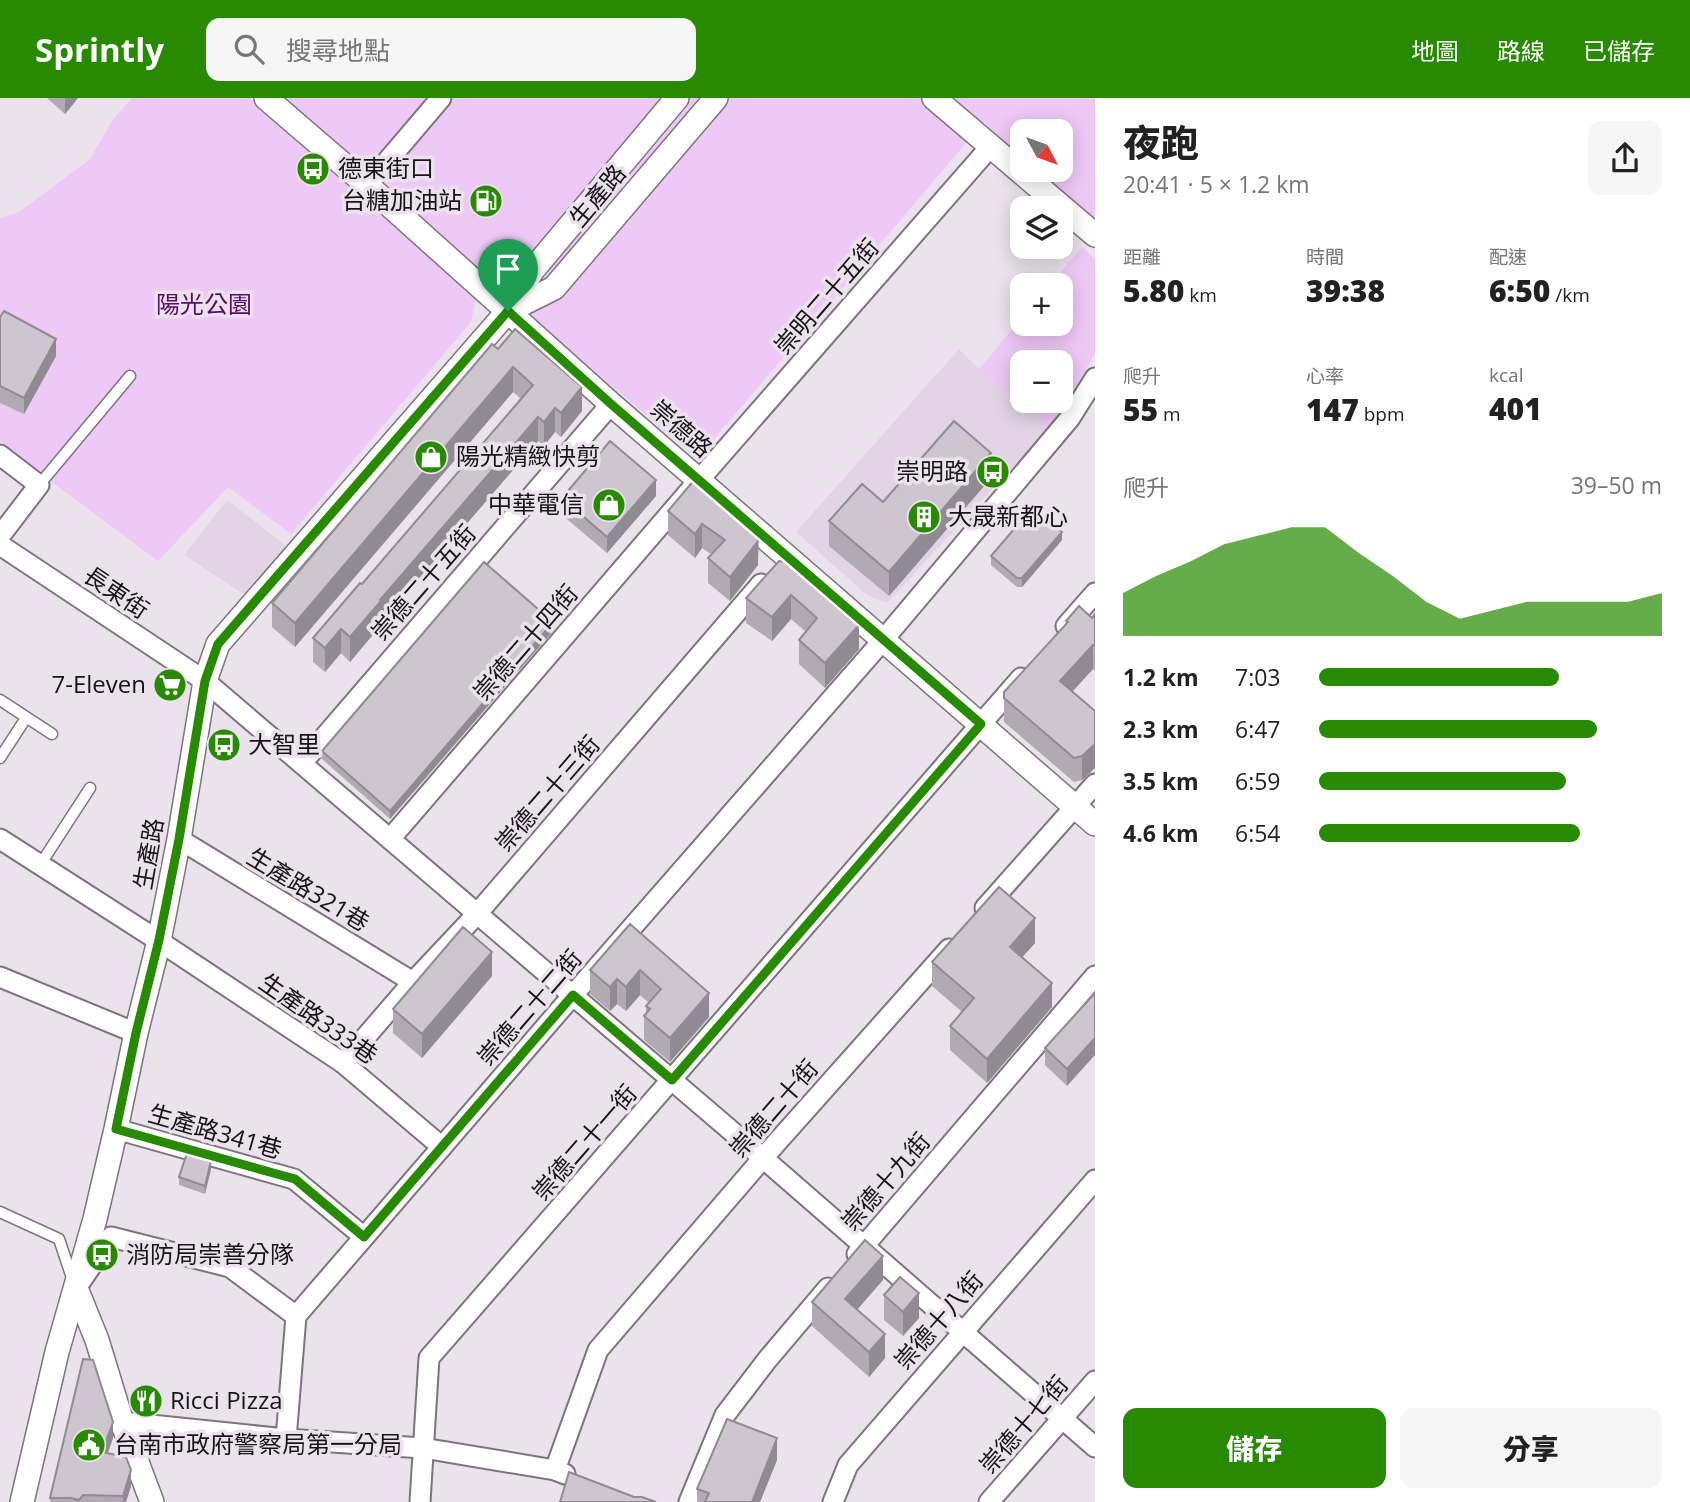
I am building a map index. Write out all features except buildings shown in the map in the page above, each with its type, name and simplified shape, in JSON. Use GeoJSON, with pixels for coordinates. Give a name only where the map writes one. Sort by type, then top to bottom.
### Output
{"type":"FeatureCollection","features":[{"type":"Feature","properties":{"kind":"street","name":"崇德路"},"geometry":{"type":"LineString","coordinates":[[266,98],[611,404],[1095,824]]}},
{"type":"Feature","properties":{"kind":"street"},"geometry":{"type":"LineString","coordinates":[[367,185],[442,98]]}},
{"type":"Feature","properties":{"kind":"street","name":"生產路"},"geometry":{"type":"LineString","coordinates":[[22,1502],[57,1352],[92,1228],[116,1129],[159,940],[205,681],[218,644],[508,311],[532,271],[677,98]]}},
{"type":"Feature","properties":{"kind":"street","name":"生產路"},"geometry":{"type":"LineString","coordinates":[[508,311],[554,288],[716,98]]}},
{"type":"Feature","properties":{"kind":"street"},"geometry":{"type":"LineString","coordinates":[[934,98],[1095,234]]}},
{"type":"Feature","properties":{"kind":"street","name":"崇明二十五街"},"geometry":{"type":"LineString","coordinates":[[699,480],[991,146]]}},
{"type":"Feature","properties":{"kind":"street"},"geometry":{"type":"LineString","coordinates":[[1070,418],[1095,378]]}},
{"type":"Feature","properties":{"kind":"street"},"geometry":{"type":"LineString","coordinates":[[1070,418],[1095,395]]}},
{"type":"Feature","properties":{"kind":"street","name":"崇德二十五街"},"geometry":{"type":"LineString","coordinates":[[302,763],[611,404]]}},
{"type":"Feature","properties":{"kind":"street","name":"崇德二十二街"},"geometry":{"type":"LineString","coordinates":[[296,1316],[884,639],[1070,418]]}},
{"type":"Feature","properties":{"kind":"street"},"geometry":{"type":"LineString","coordinates":[[0,456],[39,485],[0,536]]}},
{"type":"Feature","properties":{"kind":"street","name":"崇德二十四街"},"geometry":{"type":"LineString","coordinates":[[390,839],[699,480]]}},
{"type":"Feature","properties":{"kind":"street","name":"長東街"},"geometry":{"type":"LineString","coordinates":[[0,545],[205,681],[763,1158],[1095,1447]]}},
{"type":"Feature","properties":{"kind":"street","name":"崇德二十三街"},"geometry":{"type":"LineString","coordinates":[[343,1063],[412,982],[477,915],[786,555]]}},
{"type":"Feature","properties":{"kind":"street"},"geometry":{"type":"LineString","coordinates":[[1058,635],[1095,593]]}},
{"type":"Feature","properties":{"kind":"street","name":"崇德二十一街"},"geometry":{"type":"LineString","coordinates":[[420,1502],[429,1358],[1032,665]]}},
{"type":"Feature","properties":{"kind":"street","name":"崇德二十街"},"geometry":{"type":"LineString","coordinates":[[555,1470],[598,1350],[763,1158],[1095,784]]}},
{"type":"Feature","properties":{"kind":"street","name":"生產路333巷"},"geometry":{"type":"LineString","coordinates":[[0,839],[159,940],[343,1063],[442,1147]]}},
{"type":"Feature","properties":{"kind":"street","name":"生產路321巷"},"geometry":{"type":"LineString","coordinates":[[179,839],[412,982]]}},
{"type":"Feature","properties":{"kind":"street","name":"崇德十九街"},"geometry":{"type":"LineString","coordinates":[[689,1502],[725,1415],[767,1360],[1095,976]]}},
{"type":"Feature","properties":{"kind":"street"},"geometry":{"type":"LineString","coordinates":[[0,977],[136,1033]]}},
{"type":"Feature","properties":{"kind":"street","name":"生產路341巷"},"geometry":{"type":"LineString","coordinates":[[116,1129],[295,1179],[364,1237]]}},
{"type":"Feature","properties":{"kind":"street","name":"崇德十八街"},"geometry":{"type":"LineString","coordinates":[[833,1502],[848,1465],[1095,1180]]}},
{"type":"Feature","properties":{"kind":"street"},"geometry":{"type":"LineString","coordinates":[[152,1502],[122,1422],[97,1340],[76,1288],[111,1237],[230,1267],[296,1316],[286,1439]]}},
{"type":"Feature","properties":{"kind":"street","name":"崇德十七街"},"geometry":{"type":"LineString","coordinates":[[989,1502],[1095,1381]]}},
{"type":"Feature","properties":{"kind":"street"},"geometry":{"type":"LineString","coordinates":[[122,1422],[286,1439],[423,1448],[555,1470],[578,1479]]}},
{"type":"Feature","properties":{"kind":"lane"},"geometry":{"type":"LineString","coordinates":[[39,485],[130,376]]}},
{"type":"Feature","properties":{"kind":"lane"},"geometry":{"type":"LineString","coordinates":[[0,700],[52,734]]}},
{"type":"Feature","properties":{"kind":"lane"},"geometry":{"type":"LineString","coordinates":[[0,758],[26,718]]}},
{"type":"Feature","properties":{"kind":"lane"},"geometry":{"type":"LineString","coordinates":[[40,865],[90,788]]}},
{"type":"Feature","properties":{"kind":"lane"},"geometry":{"type":"LineString","coordinates":[[0,1213],[59,1239],[76,1288]]}},
{"type":"Feature","properties":{"kind":"shaded area"},"geometry":{"type":"Polygon","coordinates":[[[959,349],[1010,396],[1010,413],[1030,413],[1048,429],[887,603],[867,595],[796,532],[959,349]]]}},
{"type":"Feature","properties":{"kind":"shaded area"},"geometry":{"type":"Polygon","coordinates":[[[227,500],[288,547],[245,595],[184,555],[227,500]]]}},
{"type":"Feature","properties":{"kind":"green space","name":"陽光公園"},"geometry":{"type":"Polygon","coordinates":[[[132,98],[249,98],[476,297],[471,322],[291,534],[228,487],[158,561],[0,441],[0,218],[19,212],[90,159],[112,121],[132,98]]]}},
{"type":"Feature","properties":{"kind":"green space"},"geometry":{"type":"Polygon","coordinates":[[[277,98],[1095,98],[1095,226],[1073,206],[1073,196],[1062,196],[1047,182],[1073,182],[1073,119],[1010,119],[1010,147],[984,122],[697,459],[277,98]]]}},
{"type":"Feature","properties":{"kind":"green space"},"geometry":{"type":"Polygon","coordinates":[[[1082,247],[1095,259],[1095,353],[1073,392],[1073,350],[1010,350],[1010,396],[979,369],[1010,332],[1010,336],[1073,336],[1073,273],[1060,273],[1082,247]]]}},
{"type":"Feature","properties":{"kind":"green space"},"geometry":{"type":"Polygon","coordinates":[[[1030,413],[1059,413],[1048,429],[1030,413]]]}},
{"type":"Feature","properties":{"kind":"place","name":"德東街口"},"geometry":{"type":"Point","coordinates":[313,169]}},
{"type":"Feature","properties":{"kind":"place","name":"台糖加油站"},"geometry":{"type":"Point","coordinates":[486,201]}},
{"type":"Feature","properties":{"kind":"place","name":"陽光精緻快剪"},"geometry":{"type":"Point","coordinates":[431,457]}},
{"type":"Feature","properties":{"kind":"place","name":"崇明路"},"geometry":{"type":"Point","coordinates":[993,472]}},
{"type":"Feature","properties":{"kind":"place","name":"中華電信"},"geometry":{"type":"Point","coordinates":[609,505]}},
{"type":"Feature","properties":{"kind":"place","name":"大晟新都心"},"geometry":{"type":"Point","coordinates":[924,517]}},
{"type":"Feature","properties":{"kind":"place","name":"7-Eleven"},"geometry":{"type":"Point","coordinates":[170,685]}},
{"type":"Feature","properties":{"kind":"place","name":"大智里"},"geometry":{"type":"Point","coordinates":[224,745]}},
{"type":"Feature","properties":{"kind":"place","name":"消防局崇善分隊"},"geometry":{"type":"Point","coordinates":[102,1255]}},
{"type":"Feature","properties":{"kind":"place","name":"Ricci Pizza"},"geometry":{"type":"Point","coordinates":[146,1401]}},
{"type":"Feature","properties":{"kind":"place","name":"台南市政府警察局第一分局"},"geometry":{"type":"Point","coordinates":[89,1445]}},
{"type":"Feature","properties":{"kind":"route"},"geometry":{"type":"LineString","coordinates":[[508,311],[611,404],[981,724],[672,1080],[573,995],[364,1237],[295,1179],[116,1129],[159,940],[205,681],[218,644],[508,311]]}}]}
